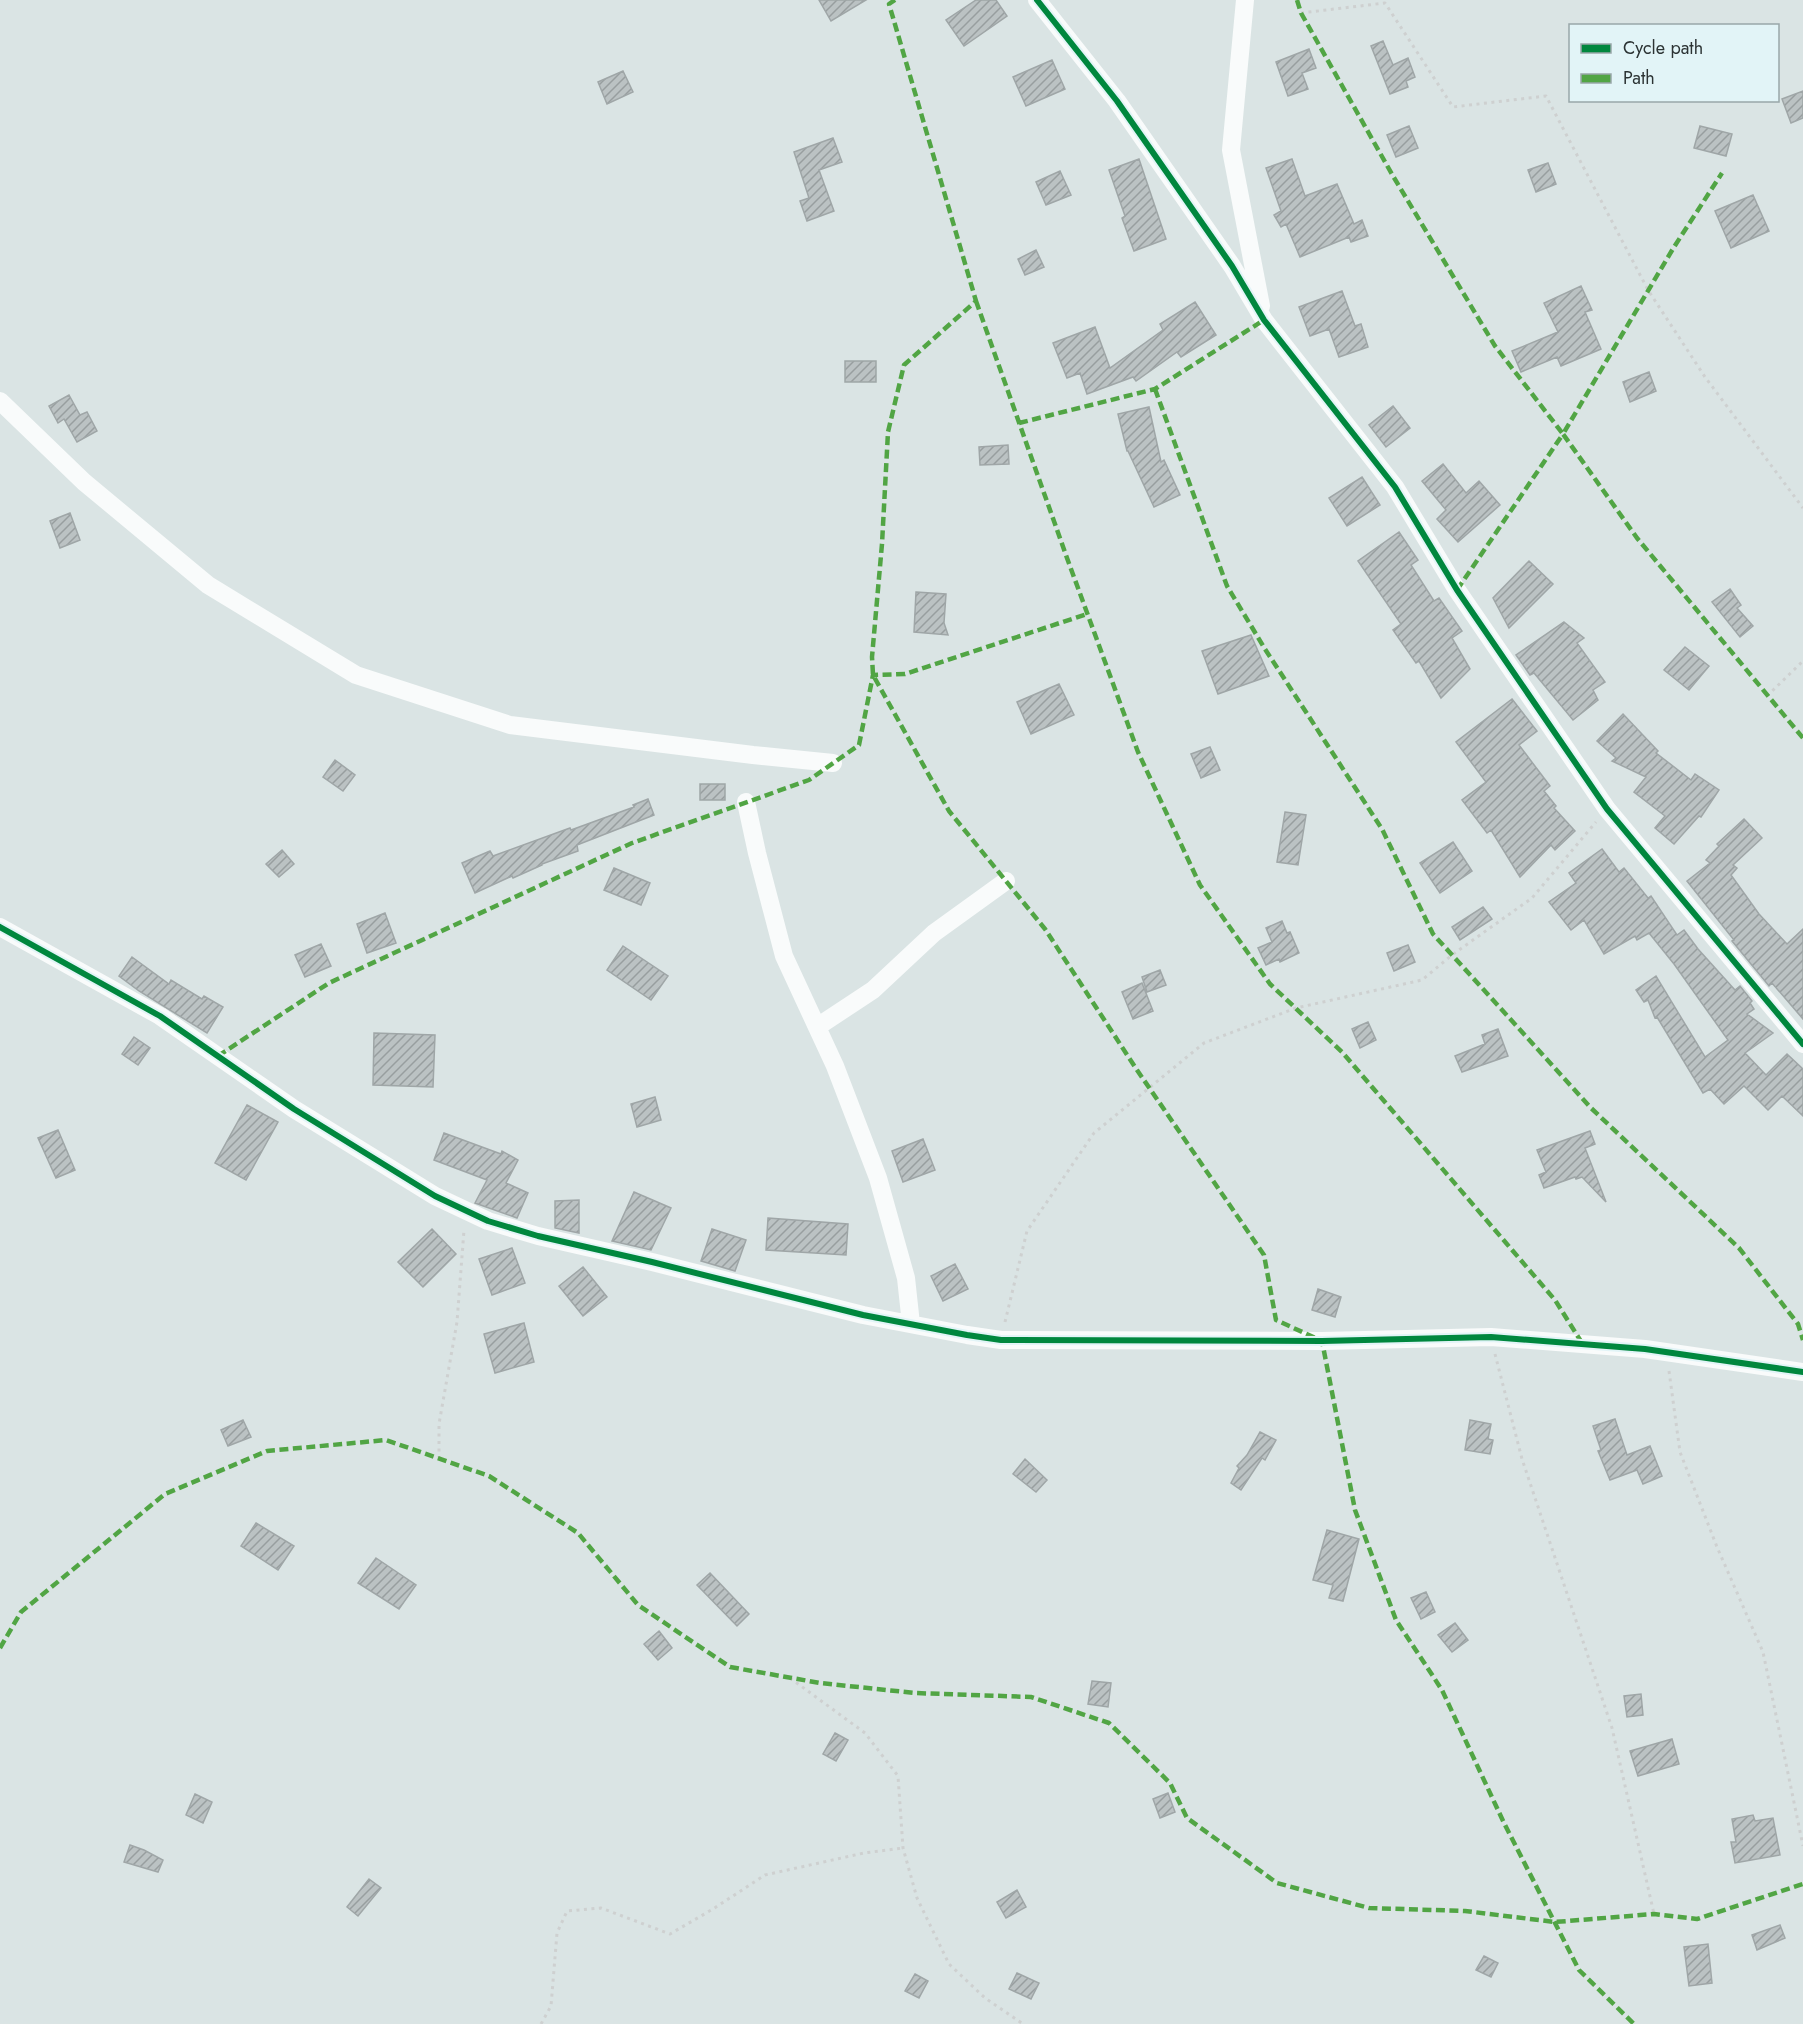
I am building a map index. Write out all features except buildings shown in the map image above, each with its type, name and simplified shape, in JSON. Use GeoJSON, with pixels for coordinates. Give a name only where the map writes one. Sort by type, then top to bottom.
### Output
{"type":"FeatureCollection","features":[{"type":"Feature","properties":{"kind":"street"},"geometry":{"type":"LineString","coordinates":[[1037,0],[1117,101],[1232,266],[1264,320],[1395,487],[1457,590],[1607,810],[1803,1044]]}},
{"type":"Feature","properties":{"kind":"street"},"geometry":{"type":"LineString","coordinates":[[1245,0],[1231,150],[1264,320]]}},
{"type":"Feature","properties":{"kind":"street"},"geometry":{"type":"LineString","coordinates":[[0,401],[84,482],[208,585],[356,675],[510,725],[833,763]]}},
{"type":"Feature","properties":{"kind":"street"},"geometry":{"type":"LineString","coordinates":[[746,802],[784,956],[835,1066],[878,1178],[906,1278],[911,1324]]}},
{"type":"Feature","properties":{"kind":"street"},"geometry":{"type":"LineString","coordinates":[[817,1027],[873,990],[934,933],[1006,881]]}},
{"type":"Feature","properties":{"kind":"street"},"geometry":{"type":"LineString","coordinates":[[0,927],[160,1016],[294,1109],[435,1196],[488,1221],[538,1236],[863,1315],[1001,1340],[1322,1341],[1491,1337],[1666,1352],[1803,1372]]}},
{"type":"Feature","properties":{"kind":"path"},"geometry":{"type":"LineString","coordinates":[[1301,14],[1385,3],[1453,107],[1546,96],[1648,290],[1705,377],[1803,508]]}},
{"type":"Feature","properties":{"kind":"path"},"geometry":{"type":"LineString","coordinates":[[1767,696],[1803,661]]}},
{"type":"Feature","properties":{"kind":"path"},"geometry":{"type":"LineString","coordinates":[[1001,1340],[1027,1231],[1094,1133],[1204,1043],[1296,1008],[1422,980],[1452,955],[1532,898],[1607,810]]}},
{"type":"Feature","properties":{"kind":"path"},"geometry":{"type":"LineString","coordinates":[[439,1459],[439,1424],[456,1322],[466,1210]]}},
{"type":"Feature","properties":{"kind":"path"},"geometry":{"type":"LineString","coordinates":[[1491,1337],[1522,1459],[1612,1728],[1654,1914]]}},
{"type":"Feature","properties":{"kind":"path"},"geometry":{"type":"LineString","coordinates":[[1666,1352],[1680,1452],[1717,1547],[1762,1652],[1803,1846]]}},
{"type":"Feature","properties":{"kind":"path"},"geometry":{"type":"LineString","coordinates":[[790,1678],[865,1734],[898,1776],[903,1848],[917,1898],[949,1964],[985,1998],[1023,2024]]}},
{"type":"Feature","properties":{"kind":"path"},"geometry":{"type":"LineString","coordinates":[[541,2024],[551,2006],[557,1933],[567,1911],[601,1908],[670,1934],[765,1875],[864,1853],[903,1848]]}},
{"type":"Feature","properties":{"kind":"marked path"},"geometry":{"type":"LineString","coordinates":[[895,0],[889,4],[976,301],[904,365],[888,432],[882,544],[872,657],[873,675],[949,811],[1045,929],[1137,1070],[1264,1255],[1276,1320],[1322,1341],[1355,1510],[1396,1620],[1442,1690],[1504,1823],[1579,1970],[1634,2024]]}},
{"type":"Feature","properties":{"kind":"marked path"},"geometry":{"type":"LineString","coordinates":[[1297,0],[1301,13],[1393,176],[1495,346],[1563,434],[1674,247],[1722,173]]}},
{"type":"Feature","properties":{"kind":"marked path"},"geometry":{"type":"LineString","coordinates":[[976,301],[1138,752],[1200,885],[1270,984],[1342,1052],[1555,1300],[1582,1343]]}},
{"type":"Feature","properties":{"kind":"marked path"},"geometry":{"type":"LineString","coordinates":[[1019,423],[1155,389],[1264,320]]}},
{"type":"Feature","properties":{"kind":"marked path"},"geometry":{"type":"LineString","coordinates":[[1155,389],[1227,586],[1265,649],[1382,829],[1433,934],[1591,1108],[1739,1248],[1798,1324],[1803,1340]]}},
{"type":"Feature","properties":{"kind":"marked path"},"geometry":{"type":"LineString","coordinates":[[1457,590],[1563,434],[1637,538],[1803,738]]}},
{"type":"Feature","properties":{"kind":"marked path"},"geometry":{"type":"LineString","coordinates":[[218,1056],[329,983],[632,843],[809,780],[859,745],[873,675],[905,674],[1087,614]]}},
{"type":"Feature","properties":{"kind":"marked path"},"geometry":{"type":"LineString","coordinates":[[0,1648],[21,1612],[165,1494],[267,1451],[386,1440],[489,1476],[578,1533],[638,1605],[730,1667],[820,1683],[915,1693],[1031,1697],[1109,1723],[1170,1783],[1187,1818],[1277,1883],[1369,1908],[1465,1911],[1555,1922],[1654,1914],[1697,1919],[1803,1884]]}},
{"type":"Feature","properties":{"kind":"cycle path"},"geometry":{"type":"LineString","coordinates":[[1037,0],[1117,101],[1232,266],[1264,320],[1395,487],[1457,590],[1607,809],[1803,1044]]}},
{"type":"Feature","properties":{"kind":"cycle path"},"geometry":{"type":"LineString","coordinates":[[0,927],[160,1016],[294,1109],[435,1196],[488,1221],[538,1236],[863,1315],[1001,1340],[1322,1341],[1491,1337],[1645,1349],[1803,1372]]}}]}
